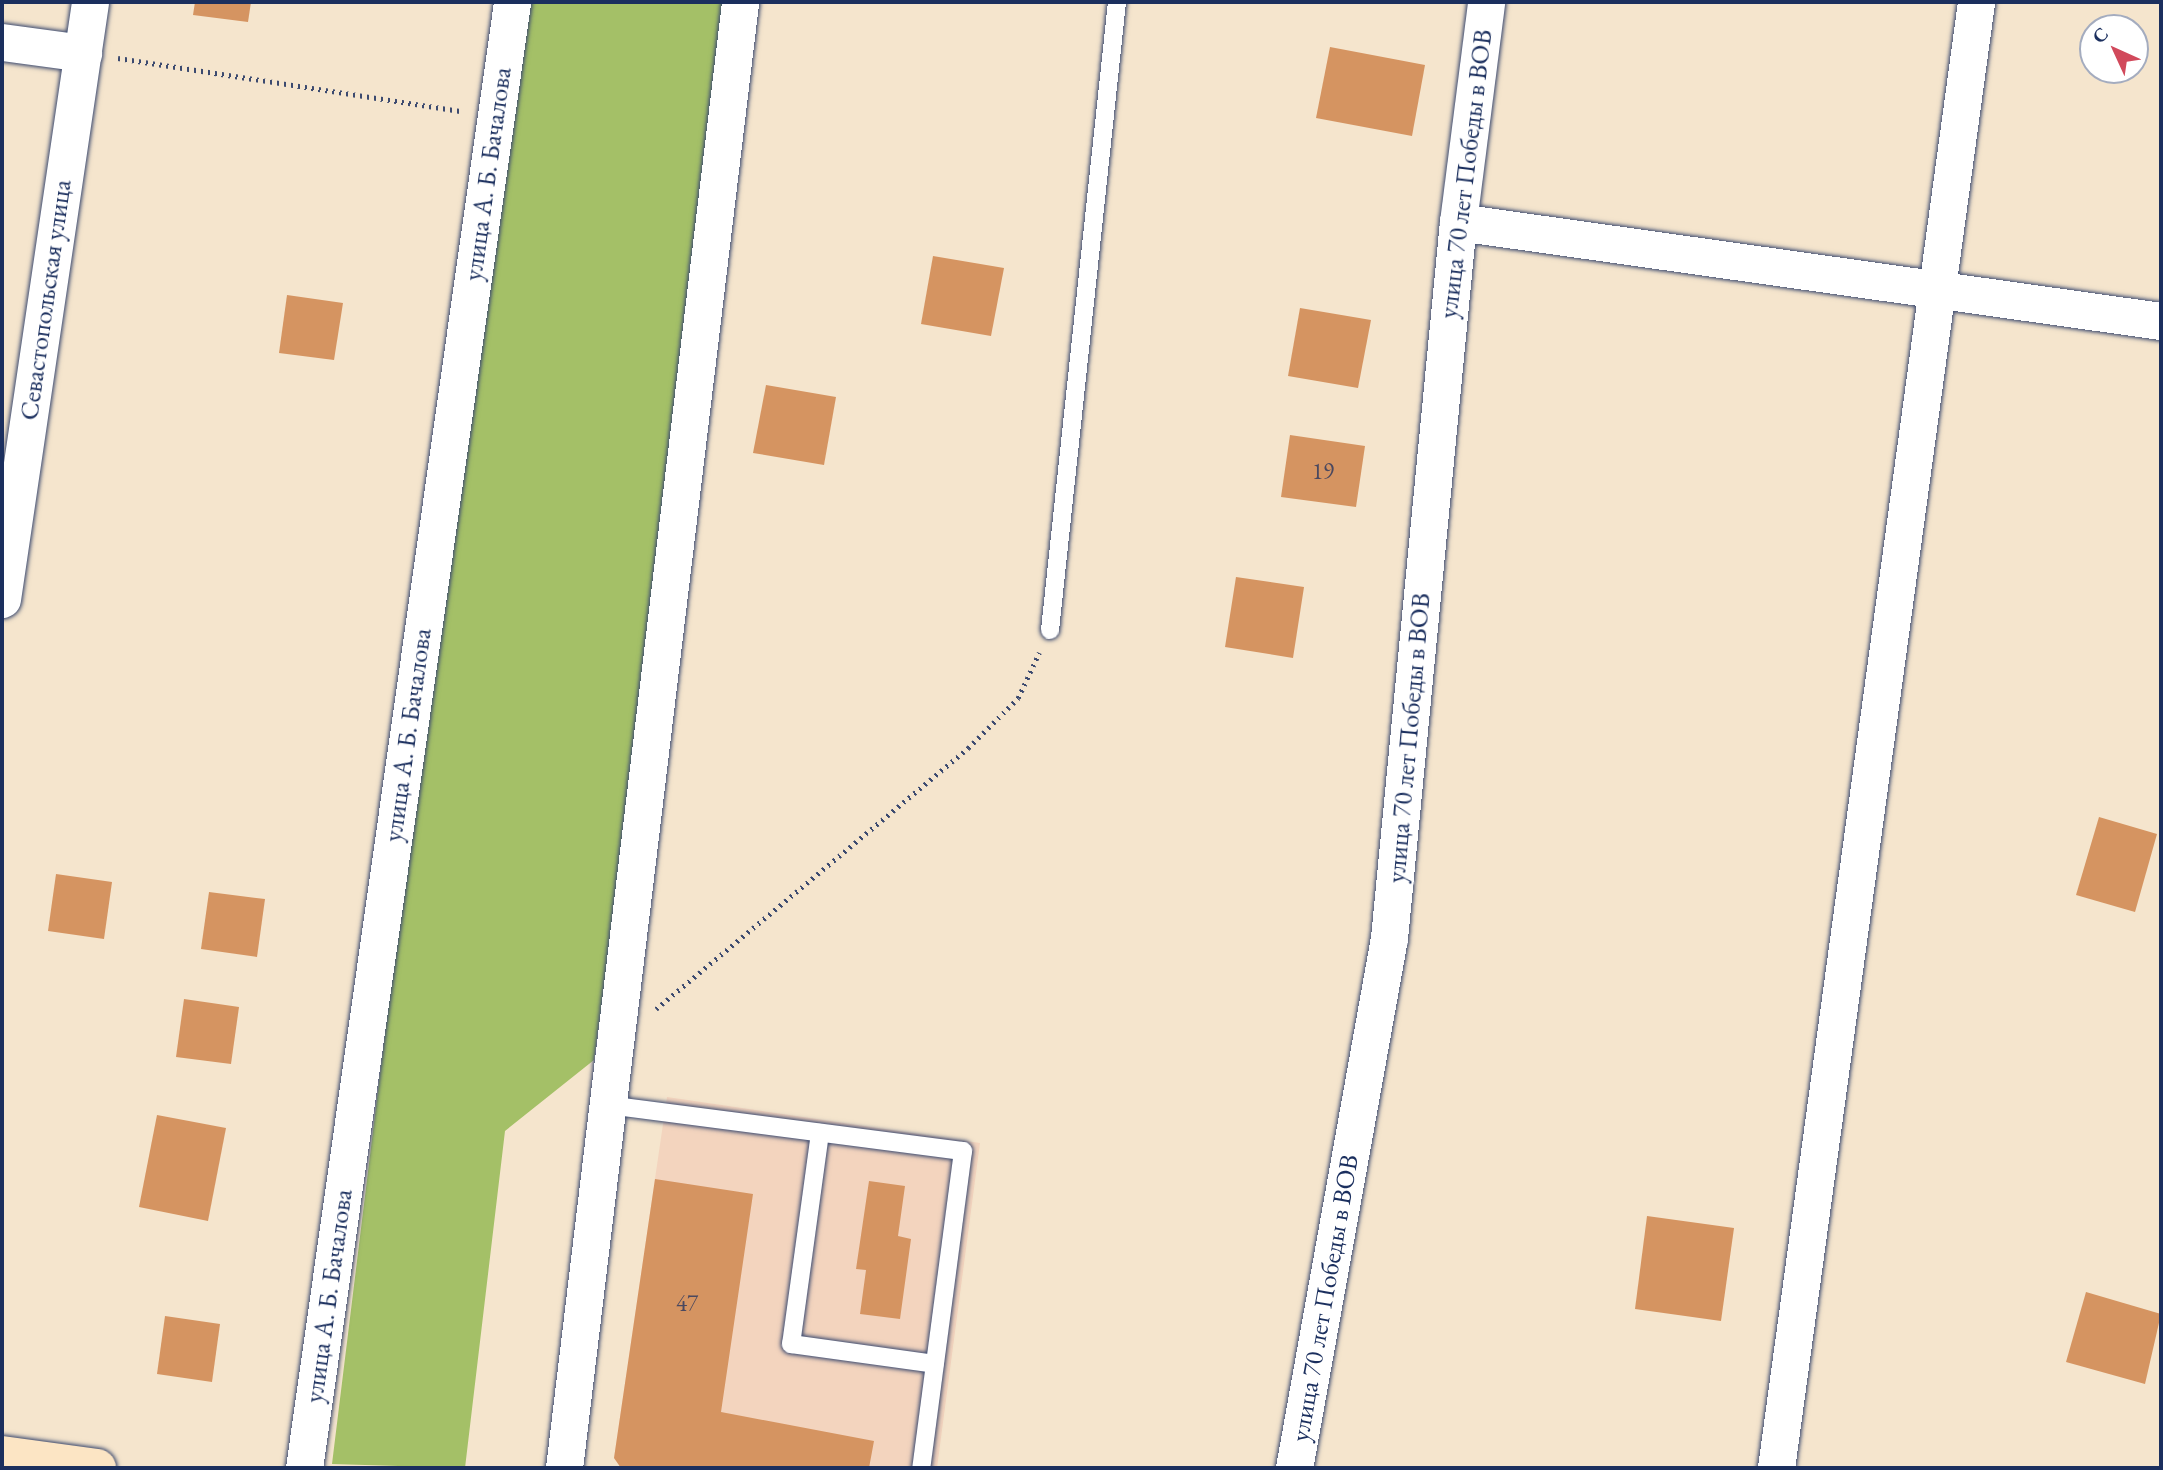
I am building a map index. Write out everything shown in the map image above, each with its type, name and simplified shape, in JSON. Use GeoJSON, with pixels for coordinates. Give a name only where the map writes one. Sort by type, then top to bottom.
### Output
{"type":"FeatureCollection","features":[{"type":"Feature","properties":{"kind":"street","name":"Севастопольская улица"},"geometry":{"type":"LineString","coordinates":[[2,599],[90,2]]}},
{"type":"Feature","properties":{"kind":"street","name":"улица А. Б. Бачалова"},"geometry":{"type":"LineString","coordinates":[[304,1468],[512,2]]}},
{"type":"Feature","properties":{"kind":"street"},"geometry":{"type":"LineString","coordinates":[[564,1468],[740,2]]}},
{"type":"Feature","properties":{"kind":"street","name":"улица 70 лет Победы в ВОВ"},"geometry":{"type":"LineString","coordinates":[[1294,1468],[1389,939],[1458,222],[1486,2]]}},
{"type":"Feature","properties":{"kind":"street"},"geometry":{"type":"LineString","coordinates":[[1776,1468],[1976,2]]}},
{"type":"Feature","properties":{"kind":"street"},"geometry":{"type":"LineString","coordinates":[[2,42],[83,53]]}},
{"type":"Feature","properties":{"kind":"street"},"geometry":{"type":"LineString","coordinates":[[1458,222],[2161,321]]}},
{"type":"Feature","properties":{"kind":"street"},"geometry":{"type":"LineString","coordinates":[[2,1455],[97,1468]]}},
{"type":"Feature","properties":{"kind":"lane"},"geometry":{"type":"LineString","coordinates":[[1050,630],[1117,2]]}},
{"type":"Feature","properties":{"kind":"lane"},"geometry":{"type":"LineString","coordinates":[[608,1105],[964,1151],[921,1468]]}},
{"type":"Feature","properties":{"kind":"lane"},"geometry":{"type":"LineString","coordinates":[[820,1133],[791,1345],[935,1364]]}},
{"type":"Feature","properties":{"kind":"path"},"geometry":{"type":"LineString","coordinates":[[83,53],[496,117]]}},
{"type":"Feature","properties":{"kind":"path"},"geometry":{"type":"LineString","coordinates":[[615,1042],[968,748],[1018,698],[1050,630]]}},
{"type":"Feature","properties":{"kind":"shaded area"},"geometry":{"type":"Polygon","coordinates":[[[667,1097],[980,1143],[937,1468],[621,1468],[614,1458],[667,1097]]]}},
{"type":"Feature","properties":{"kind":"green space"},"geometry":{"type":"Polygon","coordinates":[[[512,2],[743,2],[594,1060],[505,1131],[465,1468],[332,1464],[512,2]]]}},
{"type":"Feature","properties":{"kind":"building"},"geometry":{"type":"Polygon","coordinates":[[[195,2],[251,2],[248,22],[193,15],[195,2]]]}},
{"type":"Feature","properties":{"kind":"building"},"geometry":{"type":"Polygon","coordinates":[[[1330,47],[1425,65],[1412,136],[1316,118],[1330,47]]]}},
{"type":"Feature","properties":{"kind":"building"},"geometry":{"type":"Polygon","coordinates":[[[933,256],[1004,268],[991,336],[921,324],[933,256]]]}},
{"type":"Feature","properties":{"kind":"building"},"geometry":{"type":"Polygon","coordinates":[[[287,295],[343,303],[334,360],[279,353],[287,295]]]}},
{"type":"Feature","properties":{"kind":"building"},"geometry":{"type":"Polygon","coordinates":[[[1300,308],[1371,320],[1358,388],[1288,376],[1300,308]]]}},
{"type":"Feature","properties":{"kind":"building"},"geometry":{"type":"Polygon","coordinates":[[[766,385],[836,397],[824,465],[753,453],[766,385]]]}},
{"type":"Feature","properties":{"kind":"building"},"geometry":{"type":"Polygon","coordinates":[[[1290,435],[1365,446],[1356,507],[1281,497],[1290,435]]]}},
{"type":"Feature","properties":{"kind":"building"},"geometry":{"type":"Polygon","coordinates":[[[1236,577],[1304,587],[1293,658],[1225,647],[1236,577]]]}},
{"type":"Feature","properties":{"kind":"building"},"geometry":{"type":"Polygon","coordinates":[[[2099,817],[2157,834],[2135,912],[2076,895],[2099,817]]]}},
{"type":"Feature","properties":{"kind":"building"},"geometry":{"type":"Polygon","coordinates":[[[56,874],[112,882],[104,939],[48,931],[56,874]]]}},
{"type":"Feature","properties":{"kind":"building"},"geometry":{"type":"Polygon","coordinates":[[[209,892],[265,899],[257,957],[201,949],[209,892]]]}},
{"type":"Feature","properties":{"kind":"building"},"geometry":{"type":"Polygon","coordinates":[[[184,999],[239,1007],[231,1064],[176,1057],[184,999]]]}},
{"type":"Feature","properties":{"kind":"building"},"geometry":{"type":"Polygon","coordinates":[[[157,1115],[226,1128],[208,1221],[139,1207],[157,1115]]]}},
{"type":"Feature","properties":{"kind":"building"},"geometry":{"type":"Polygon","coordinates":[[[655,1179],[753,1194],[721,1412],[874,1441],[869,1468],[621,1468],[614,1458],[655,1179]]]}},
{"type":"Feature","properties":{"kind":"building"},"geometry":{"type":"Polygon","coordinates":[[[869,1181],[905,1186],[898,1236],[911,1239],[900,1319],[860,1314],[866,1270],[856,1269],[869,1181]]]}},
{"type":"Feature","properties":{"kind":"building"},"geometry":{"type":"Polygon","coordinates":[[[1647,1216],[1734,1228],[1721,1321],[1635,1309],[1647,1216]]]}},
{"type":"Feature","properties":{"kind":"building"},"geometry":{"type":"Polygon","coordinates":[[[2086,1292],[2161,1314],[2145,1384],[2066,1362],[2086,1292]]]}},
{"type":"Feature","properties":{"kind":"building"},"geometry":{"type":"Polygon","coordinates":[[[165,1316],[220,1324],[212,1382],[157,1374],[165,1316]]]}}]}
